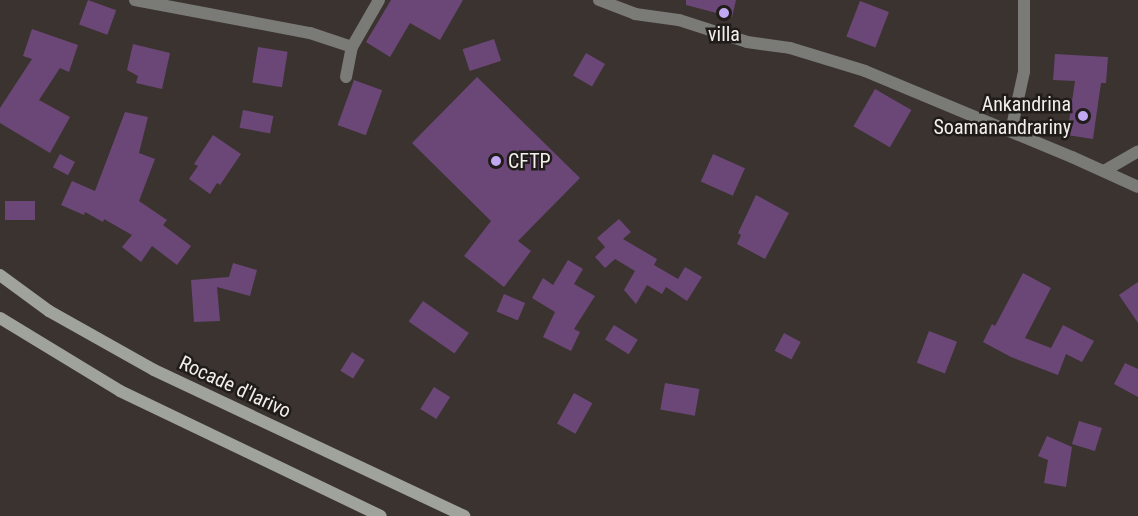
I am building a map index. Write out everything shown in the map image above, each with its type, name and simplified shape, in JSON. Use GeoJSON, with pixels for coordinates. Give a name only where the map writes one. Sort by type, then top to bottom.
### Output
{"type":"FeatureCollection","features":[{"type":"Feature","properties":{"kind":"main road","name":"Rocade d'Iarivo"},"geometry":{"type":"LineString","coordinates":[[0,275],[49,311],[154,370],[464,516]]}},
{"type":"Feature","properties":{"kind":"main road"},"geometry":{"type":"LineString","coordinates":[[0,318],[120,391],[381,516]]}},
{"type":"Feature","properties":{"kind":"street"},"geometry":{"type":"LineString","coordinates":[[135,0],[310,33],[352,47]]}},
{"type":"Feature","properties":{"kind":"street"},"geometry":{"type":"LineString","coordinates":[[346,77],[352,47],[379,0]]}},
{"type":"Feature","properties":{"kind":"street"},"geometry":{"type":"LineString","coordinates":[[599,0],[635,14],[679,21],[747,42],[790,48],[865,71],[1011,131],[1138,187]]}},
{"type":"Feature","properties":{"kind":"street"},"geometry":{"type":"LineString","coordinates":[[1011,131],[1024,72],[1024,0]]}},
{"type":"Feature","properties":{"kind":"street"},"geometry":{"type":"LineString","coordinates":[[1104,171],[1138,152]]}},
{"type":"Feature","properties":{"kind":"building"},"geometry":{"type":"Polygon","coordinates":[[[88,0],[116,10],[107,35],[79,24],[88,0]]]}},
{"type":"Feature","properties":{"kind":"building"},"geometry":{"type":"Polygon","coordinates":[[[391,0],[463,0],[440,40],[410,23],[390,57],[366,42],[391,0]]]}},
{"type":"Feature","properties":{"kind":"building","name":"villa"},"geometry":{"type":"Polygon","coordinates":[[[686,0],[736,0],[732,17],[686,5],[686,0]]]}},
{"type":"Feature","properties":{"kind":"building"},"geometry":{"type":"Polygon","coordinates":[[[860,1],[889,12],[875,48],[846,36],[860,1]]]}},
{"type":"Feature","properties":{"kind":"building"},"geometry":{"type":"Polygon","coordinates":[[[32,29],[78,45],[69,72],[60,68],[39,100],[70,117],[50,153],[0,123],[0,108],[32,59],[23,56],[32,29]]]}},
{"type":"Feature","properties":{"kind":"building"},"geometry":{"type":"Polygon","coordinates":[[[494,39],[501,61],[470,71],[463,49],[494,39]]]}},
{"type":"Feature","properties":{"kind":"building"},"geometry":{"type":"Polygon","coordinates":[[[133,44],[170,53],[162,89],[136,83],[138,76],[127,70],[133,44]]]}},
{"type":"Feature","properties":{"kind":"building"},"geometry":{"type":"Polygon","coordinates":[[[258,47],[288,52],[282,87],[252,83],[258,47]]]}},
{"type":"Feature","properties":{"kind":"building"},"geometry":{"type":"Polygon","coordinates":[[[586,53],[605,64],[592,87],[573,76],[586,53]]]}},
{"type":"Feature","properties":{"kind":"building"},"geometry":{"type":"Polygon","coordinates":[[[1055,54],[1108,57],[1106,83],[1101,83],[1093,139],[1067,135],[1075,81],[1053,80],[1055,54]]]}},
{"type":"Feature","properties":{"kind":"building","name":"CFTP"},"geometry":{"type":"Polygon","coordinates":[[[477,77],[580,178],[518,241],[531,251],[504,287],[464,256],[491,221],[412,143],[477,77]]]}},
{"type":"Feature","properties":{"kind":"building"},"geometry":{"type":"Polygon","coordinates":[[[354,80],[382,90],[366,135],[338,125],[354,80]]]}},
{"type":"Feature","properties":{"kind":"building"},"geometry":{"type":"Polygon","coordinates":[[[875,89],[911,110],[890,147],[854,126],[875,89]]]}},
{"type":"Feature","properties":{"kind":"building"},"geometry":{"type":"Polygon","coordinates":[[[243,110],[273,116],[270,134],[240,128],[243,110]]]}},
{"type":"Feature","properties":{"kind":"building"},"geometry":{"type":"Polygon","coordinates":[[[125,112],[148,117],[139,153],[155,159],[139,201],[167,220],[163,225],[191,246],[177,265],[152,246],[141,262],[122,247],[132,235],[104,219],[103,222],[85,212],[84,215],[61,205],[72,181],[95,191],[125,112]]]}},
{"type":"Feature","properties":{"kind":"building"},"geometry":{"type":"Polygon","coordinates":[[[213,135],[241,154],[220,185],[217,183],[210,194],[189,179],[198,166],[194,164],[213,135]]]}},
{"type":"Feature","properties":{"kind":"building"},"geometry":{"type":"Polygon","coordinates":[[[60,154],[75,162],[68,175],[53,167],[60,154]]]}},
{"type":"Feature","properties":{"kind":"building"},"geometry":{"type":"Polygon","coordinates":[[[713,154],[745,168],[733,196],[701,181],[713,154]]]}},
{"type":"Feature","properties":{"kind":"building"},"geometry":{"type":"Polygon","coordinates":[[[756,195],[789,213],[765,259],[737,244],[741,235],[738,233],[756,195]]]}},
{"type":"Feature","properties":{"kind":"building"},"geometry":{"type":"Polygon","coordinates":[[[5,201],[35,201],[35,220],[5,220],[5,201]]]}},
{"type":"Feature","properties":{"kind":"building"},"geometry":{"type":"Polygon","coordinates":[[[619,219],[631,232],[623,239],[657,259],[654,265],[678,279],[685,267],[702,277],[687,301],[666,287],[662,294],[647,285],[636,304],[624,290],[635,271],[615,259],[605,268],[595,257],[605,247],[597,238],[619,219]]]}},
{"type":"Feature","properties":{"kind":"building"},"geometry":{"type":"Polygon","coordinates":[[[568,260],[583,269],[574,284],[595,296],[574,329],[580,332],[571,351],[543,337],[555,312],[532,298],[543,278],[553,285],[568,260]]]}},
{"type":"Feature","properties":{"kind":"building"},"geometry":{"type":"Polygon","coordinates":[[[233,263],[257,270],[250,296],[217,287],[220,321],[194,322],[191,280],[229,277],[233,263]]]}},
{"type":"Feature","properties":{"kind":"building"},"geometry":{"type":"Polygon","coordinates":[[[1023,273],[1051,288],[1025,338],[1051,348],[1063,325],[1094,341],[1082,362],[1066,354],[1058,375],[1011,357],[983,342],[992,324],[995,326],[1023,273]]]}},
{"type":"Feature","properties":{"kind":"building"},"geometry":{"type":"Polygon","coordinates":[[[1138,282],[1138,323],[1119,295],[1138,282]]]}},
{"type":"Feature","properties":{"kind":"building"},"geometry":{"type":"Polygon","coordinates":[[[504,294],[525,303],[518,320],[497,311],[504,294]]]}},
{"type":"Feature","properties":{"kind":"building"},"geometry":{"type":"Polygon","coordinates":[[[423,301],[469,333],[455,354],[409,321],[423,301]]]}},
{"type":"Feature","properties":{"kind":"building"},"geometry":{"type":"Polygon","coordinates":[[[614,325],[638,340],[629,354],[605,339],[614,325]]]}},
{"type":"Feature","properties":{"kind":"building"},"geometry":{"type":"Polygon","coordinates":[[[929,331],[957,342],[945,373],[917,363],[929,331]]]}},
{"type":"Feature","properties":{"kind":"building"},"geometry":{"type":"Polygon","coordinates":[[[784,333],[801,342],[791,360],[775,351],[784,333]]]}},
{"type":"Feature","properties":{"kind":"building"},"geometry":{"type":"Polygon","coordinates":[[[352,352],[365,360],[353,379],[340,371],[352,352]]]}},
{"type":"Feature","properties":{"kind":"building"},"geometry":{"type":"Polygon","coordinates":[[[1125,363],[1138,369],[1138,397],[1114,384],[1125,363]]]}},
{"type":"Feature","properties":{"kind":"building"},"geometry":{"type":"Polygon","coordinates":[[[665,383],[699,389],[695,416],[660,410],[665,383]]]}},
{"type":"Feature","properties":{"kind":"building"},"geometry":{"type":"Polygon","coordinates":[[[434,387],[450,397],[436,419],[420,409],[434,387]]]}},
{"type":"Feature","properties":{"kind":"building"},"geometry":{"type":"Polygon","coordinates":[[[574,393],[592,403],[575,434],[557,424],[574,393]]]}},
{"type":"Feature","properties":{"kind":"building"},"geometry":{"type":"Polygon","coordinates":[[[1079,421],[1102,428],[1095,451],[1072,444],[1079,421]]]}},
{"type":"Feature","properties":{"kind":"building"},"geometry":{"type":"Polygon","coordinates":[[[1047,436],[1072,447],[1066,487],[1044,483],[1048,460],[1038,456],[1047,436]]]}},
{"type":"Feature","properties":{"kind":"place","name":"villa"},"geometry":{"type":"Point","coordinates":[724,13]}},
{"type":"Feature","properties":{"kind":"place","name":"Ankandrina Soamanandrariny"},"geometry":{"type":"Point","coordinates":[1083,116]}},
{"type":"Feature","properties":{"kind":"place","name":"CFTP"},"geometry":{"type":"Point","coordinates":[496,161]}}]}
